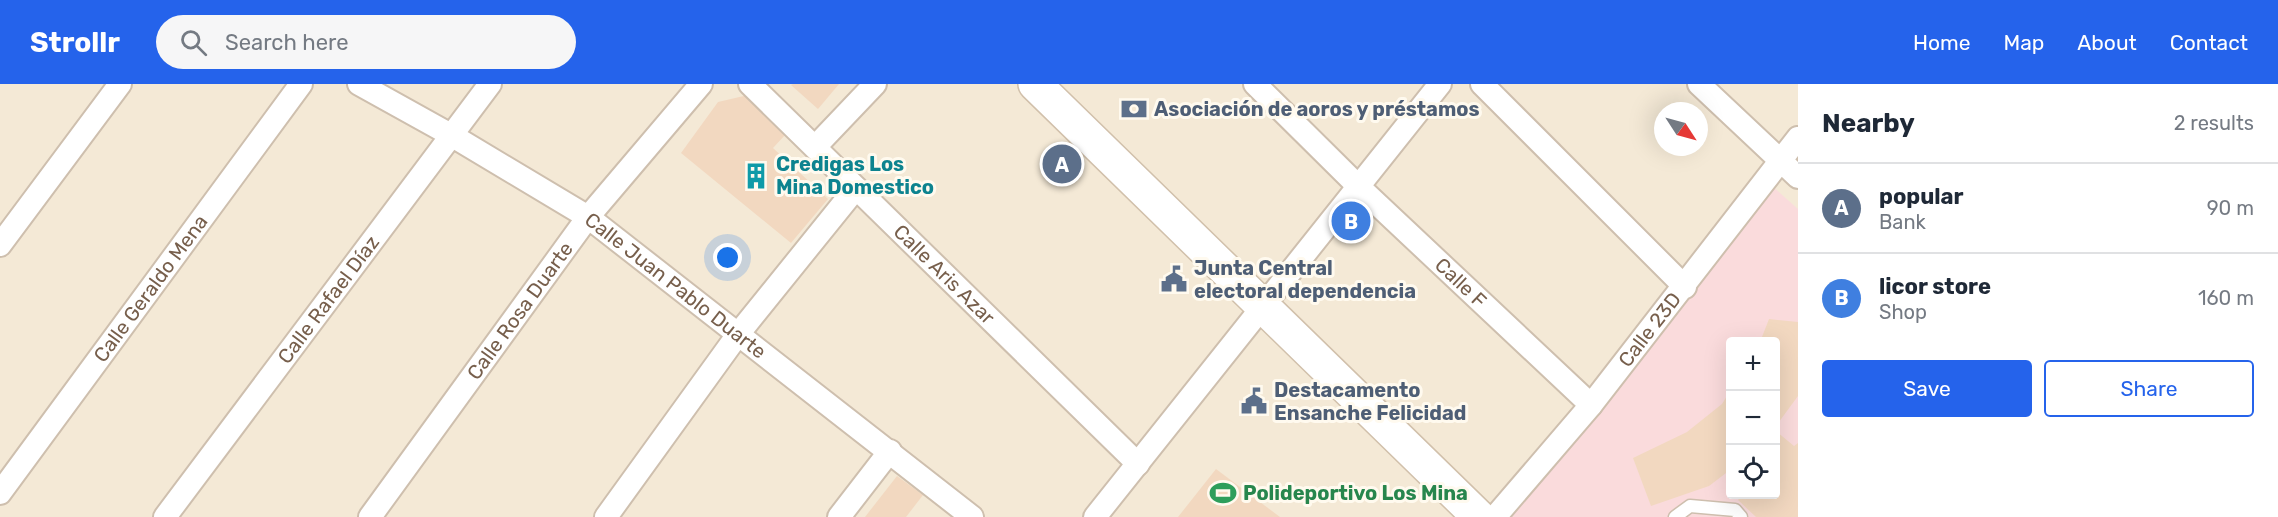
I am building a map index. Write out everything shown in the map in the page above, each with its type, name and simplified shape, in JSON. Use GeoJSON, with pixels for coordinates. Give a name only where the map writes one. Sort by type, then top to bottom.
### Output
{"type":"FeatureCollection","features":[{"type":"Feature","properties":{"kind":"main road"},"geometry":{"type":"LineString","coordinates":[[1035,84],[1479,517]]}},
{"type":"Feature","properties":{"kind":"street"},"geometry":{"type":"LineString","coordinates":[[0,245],[120,84]]}},
{"type":"Feature","properties":{"kind":"street","name":"Calle Geraldo Mena"},"geometry":{"type":"LineString","coordinates":[[0,493],[301,84]]}},
{"type":"Feature","properties":{"kind":"street","name":"Calle Juan Pablo Duarte"},"geometry":{"type":"LineString","coordinates":[[359,84],[451,135],[588,217],[972,517]]}},
{"type":"Feature","properties":{"kind":"street","name":"Calle Rafael Díaz"},"geometry":{"type":"LineString","coordinates":[[165,517],[490,84]]}},
{"type":"Feature","properties":{"kind":"street","name":"Calle Rosa Duarte"},"geometry":{"type":"LineString","coordinates":[[370,517],[588,217],[701,84]]}},
{"type":"Feature","properties":{"kind":"street","name":"Calle Aris Azar"},"geometry":{"type":"LineString","coordinates":[[750,84],[1138,464]]}},
{"type":"Feature","properties":{"kind":"street"},"geometry":{"type":"LineString","coordinates":[[814,147],[875,84]]}},
{"type":"Feature","properties":{"kind":"street","name":"Calle F"},"geometry":{"type":"LineString","coordinates":[[1255,84],[1358,186],[1591,405]]}},
{"type":"Feature","properties":{"kind":"street"},"geometry":{"type":"LineString","coordinates":[[1095,517],[1440,84]]}},
{"type":"Feature","properties":{"kind":"street"},"geometry":{"type":"LineString","coordinates":[[1482,84],[1685,287]]}},
{"type":"Feature","properties":{"kind":"street"},"geometry":{"type":"LineString","coordinates":[[1700,84],[1798,177]]}},
{"type":"Feature","properties":{"kind":"street","name":"Calle 23D"},"geometry":{"type":"LineString","coordinates":[[1495,517],[1591,405],[1685,287],[1798,138]]}},
{"type":"Feature","properties":{"kind":"street"},"geometry":{"type":"LineString","coordinates":[[606,517],[739,333],[856,188]]}},
{"type":"Feature","properties":{"kind":"street"},"geometry":{"type":"LineString","coordinates":[[839,517],[890,451]]}},
{"type":"Feature","properties":{"kind":"lane"},"geometry":{"type":"LineString","coordinates":[[1675,517],[1690,506],[1734,510],[1741,517]]}},
{"type":"Feature","properties":{"kind":"shaded area"},"geometry":{"type":"Polygon","coordinates":[[[0,84],[1798,84],[1798,517],[0,517],[0,84]]]}},
{"type":"Feature","properties":{"kind":"shaded area"},"geometry":{"type":"Polygon","coordinates":[[[1771,185],[1798,209],[1798,517],[1505,517],[1771,185]]]}},
{"type":"Feature","properties":{"kind":"building"},"geometry":{"type":"Polygon","coordinates":[[[839,84],[818,109],[791,85],[839,84]]]}},
{"type":"Feature","properties":{"kind":"building","name":"Credigas Los Mina Domestico"},"geometry":{"type":"Polygon","coordinates":[[[748,95],[786,134],[773,148],[828,199],[791,243],[681,153],[718,102],[748,95]]]}},
{"type":"Feature","properties":{"kind":"building"},"geometry":{"type":"Polygon","coordinates":[[[1769,319],[1798,322],[1798,396],[1780,421],[1780,337],[1762,337],[1769,319]]]}},
{"type":"Feature","properties":{"kind":"building"},"geometry":{"type":"Polygon","coordinates":[[[1726,398],[1726,473],[1709,486],[1651,506],[1633,458],[1687,432],[1722,404],[1726,398]]]}},
{"type":"Feature","properties":{"kind":"building"},"geometry":{"type":"Polygon","coordinates":[[[1780,434],[1794,446],[1798,443],[1798,517],[1756,517],[1738,500],[1780,499],[1780,434]]]}},
{"type":"Feature","properties":{"kind":"building","name":"Polideportivo Los Mina"},"geometry":{"type":"Polygon","coordinates":[[[1216,469],[1280,517],[1178,517],[1216,469]]]}},
{"type":"Feature","properties":{"kind":"building"},"geometry":{"type":"Polygon","coordinates":[[[897,476],[923,495],[906,517],[865,517],[897,476]]]}},
{"type":"Feature","properties":{"kind":"place","name":"Asociación de aoros y préstamos"},"geometry":{"type":"Point","coordinates":[1134,109]}},
{"type":"Feature","properties":{"kind":"place","name":"popular"},"geometry":{"type":"Point","coordinates":[1062,164]}},
{"type":"Feature","properties":{"kind":"place","name":"Credigas Los Mina Domestico"},"geometry":{"type":"Point","coordinates":[756,176]}},
{"type":"Feature","properties":{"kind":"place","name":"licor store"},"geometry":{"type":"Point","coordinates":[1351,221]}},
{"type":"Feature","properties":{"kind":"place","name":"Junta Central electoral dependencia"},"geometry":{"type":"Point","coordinates":[1174,279]}},
{"type":"Feature","properties":{"kind":"place","name":"Destacamento Ensanche Felicidad"},"geometry":{"type":"Point","coordinates":[1254,401]}},
{"type":"Feature","properties":{"kind":"place","name":"Polideportivo Los Mina"},"geometry":{"type":"Point","coordinates":[1223,493]}}]}
